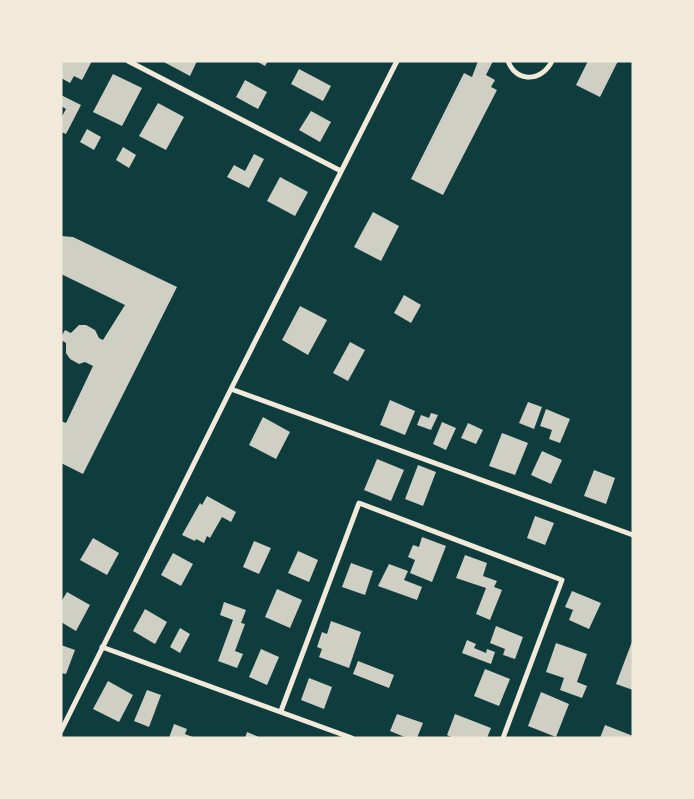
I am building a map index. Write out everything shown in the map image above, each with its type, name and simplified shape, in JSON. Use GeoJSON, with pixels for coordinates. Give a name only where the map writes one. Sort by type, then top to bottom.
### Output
{"type":"FeatureCollection","features":[{"type":"Feature","properties":{"kind":"street"},"geometry":{"type":"LineString","coordinates":[[128,61],[341,171]]}},
{"type":"Feature","properties":{"kind":"street"},"geometry":{"type":"LineString","coordinates":[[61,730],[230,389],[397,61]]}},
{"type":"Feature","properties":{"kind":"street"},"geometry":{"type":"LineString","coordinates":[[508,61],[512,70],[523,77],[536,77],[548,68],[552,61]]}},
{"type":"Feature","properties":{"kind":"street"},"geometry":{"type":"LineString","coordinates":[[230,389],[633,534]]}},
{"type":"Feature","properties":{"kind":"street"},"geometry":{"type":"LineString","coordinates":[[281,711],[359,503],[562,580],[503,738]]}},
{"type":"Feature","properties":{"kind":"street"},"geometry":{"type":"LineString","coordinates":[[102,647],[352,738]]}},
{"type":"Feature","properties":{"kind":"building"},"geometry":{"type":"Polygon","coordinates":[[[61,61],[92,61],[82,80],[74,76],[70,83],[61,78],[61,61]]]}},
{"type":"Feature","properties":{"kind":"building"},"geometry":{"type":"Polygon","coordinates":[[[162,61],[197,61],[190,76],[162,61]]]}},
{"type":"Feature","properties":{"kind":"building"},"geometry":{"type":"Polygon","coordinates":[[[256,61],[268,61],[265,66],[256,61]]]}},
{"type":"Feature","properties":{"kind":"building"},"geometry":{"type":"Polygon","coordinates":[[[478,61],[493,61],[486,75],[495,80],[491,87],[497,90],[443,195],[411,179],[464,73],[472,77],[478,61]]]}},
{"type":"Feature","properties":{"kind":"building"},"geometry":{"type":"Polygon","coordinates":[[[588,61],[618,61],[600,97],[576,85],[588,61]]]}},
{"type":"Feature","properties":{"kind":"building"},"geometry":{"type":"Polygon","coordinates":[[[299,69],[331,86],[323,101],[291,84],[299,69]]]}},
{"type":"Feature","properties":{"kind":"building"},"geometry":{"type":"Polygon","coordinates":[[[113,74],[142,88],[122,126],[93,112],[113,74]]]}},
{"type":"Feature","properties":{"kind":"building"},"geometry":{"type":"Polygon","coordinates":[[[245,80],[267,92],[258,109],[236,97],[245,80]]]}},
{"type":"Feature","properties":{"kind":"building"},"geometry":{"type":"Polygon","coordinates":[[[61,95],[81,105],[66,134],[61,132],[61,118],[66,109],[61,106],[61,95]]]}},
{"type":"Feature","properties":{"kind":"building"},"geometry":{"type":"Polygon","coordinates":[[[158,103],[184,117],[166,150],[139,136],[158,103]]]}},
{"type":"Feature","properties":{"kind":"building"},"geometry":{"type":"Polygon","coordinates":[[[311,111],[331,122],[320,142],[299,130],[311,111]]]}},
{"type":"Feature","properties":{"kind":"building"},"geometry":{"type":"Polygon","coordinates":[[[87,129],[101,137],[94,150],[80,142],[87,129]]]}},
{"type":"Feature","properties":{"kind":"building"},"geometry":{"type":"Polygon","coordinates":[[[123,147],[136,155],[129,168],[116,160],[123,147]]]}},
{"type":"Feature","properties":{"kind":"building"},"geometry":{"type":"Polygon","coordinates":[[[254,154],[264,159],[249,188],[227,177],[234,165],[245,171],[254,154]]]}},
{"type":"Feature","properties":{"kind":"building"},"geometry":{"type":"Polygon","coordinates":[[[280,177],[308,192],[295,216],[267,201],[280,177]]]}},
{"type":"Feature","properties":{"kind":"building"},"geometry":{"type":"Polygon","coordinates":[[[373,212],[399,226],[381,261],[354,247],[373,212]]]}},
{"type":"Feature","properties":{"kind":"building"},"geometry":{"type":"Polygon","coordinates":[[[61,236],[73,237],[177,287],[83,474],[61,463],[61,421],[66,423],[93,366],[85,362],[79,364],[70,359],[66,353],[66,343],[61,340],[61,337],[65,330],[71,333],[79,325],[86,325],[95,330],[99,338],[103,340],[125,305],[61,274],[61,236]]]}},
{"type":"Feature","properties":{"kind":"building"},"geometry":{"type":"Polygon","coordinates":[[[404,295],[421,305],[411,323],[394,313],[404,295]]]}},
{"type":"Feature","properties":{"kind":"building"},"geometry":{"type":"Polygon","coordinates":[[[300,306],[327,320],[308,355],[282,340],[300,306]]]}},
{"type":"Feature","properties":{"kind":"building"},"geometry":{"type":"Polygon","coordinates":[[[350,342],[365,350],[348,381],[333,373],[350,342]]]}},
{"type":"Feature","properties":{"kind":"building"},"geometry":{"type":"Polygon","coordinates":[[[390,400],[415,411],[405,435],[380,425],[390,400]]]}},
{"type":"Feature","properties":{"kind":"building"},"geometry":{"type":"Polygon","coordinates":[[[528,402],[542,407],[534,429],[519,423],[528,402]]]}},
{"type":"Feature","properties":{"kind":"building"},"geometry":{"type":"Polygon","coordinates":[[[546,409],[570,419],[560,443],[549,439],[552,430],[540,426],[546,409]]]}},
{"type":"Feature","properties":{"kind":"building"},"geometry":{"type":"Polygon","coordinates":[[[431,413],[438,415],[431,430],[417,425],[421,415],[429,418],[431,413]]]}},
{"type":"Feature","properties":{"kind":"building"},"geometry":{"type":"Polygon","coordinates":[[[263,417],[290,432],[276,459],[249,445],[263,417]]]}},
{"type":"Feature","properties":{"kind":"building"},"geometry":{"type":"Polygon","coordinates":[[[442,422],[456,428],[446,450],[433,444],[442,422]]]}},
{"type":"Feature","properties":{"kind":"building"},"geometry":{"type":"Polygon","coordinates":[[[468,423],[483,430],[476,444],[461,438],[468,423]]]}},
{"type":"Feature","properties":{"kind":"building"},"geometry":{"type":"Polygon","coordinates":[[[502,433],[528,443],[515,475],[489,466],[502,433]]]}},
{"type":"Feature","properties":{"kind":"building"},"geometry":{"type":"Polygon","coordinates":[[[542,451],[562,460],[551,484],[531,475],[542,451]]]}},
{"type":"Feature","properties":{"kind":"building"},"geometry":{"type":"Polygon","coordinates":[[[377,459],[404,470],[391,501],[364,490],[377,459]]]}},
{"type":"Feature","properties":{"kind":"building"},"geometry":{"type":"Polygon","coordinates":[[[418,465],[436,472],[423,506],[405,499],[418,465]]]}},
{"type":"Feature","properties":{"kind":"building"},"geometry":{"type":"Polygon","coordinates":[[[594,470],[615,478],[606,504],[584,496],[594,470]]]}},
{"type":"Feature","properties":{"kind":"building"},"geometry":{"type":"Polygon","coordinates":[[[207,496],[236,512],[231,522],[222,517],[210,538],[207,536],[204,543],[182,535],[200,503],[202,505],[207,496]]]}},
{"type":"Feature","properties":{"kind":"building"},"geometry":{"type":"Polygon","coordinates":[[[535,516],[554,523],[545,545],[527,538],[535,516]]]}},
{"type":"Feature","properties":{"kind":"building"},"geometry":{"type":"Polygon","coordinates":[[[422,537],[446,546],[432,582],[410,573],[415,560],[408,557],[413,545],[419,547],[422,537]]]}},
{"type":"Feature","properties":{"kind":"building"},"geometry":{"type":"Polygon","coordinates":[[[93,538],[119,553],[107,575],[80,560],[93,538]]]}},
{"type":"Feature","properties":{"kind":"building"},"geometry":{"type":"Polygon","coordinates":[[[254,541],[271,548],[259,574],[243,567],[254,541]]]}},
{"type":"Feature","properties":{"kind":"building"},"geometry":{"type":"Polygon","coordinates":[[[298,551],[318,560],[309,582],[288,573],[298,551]]]}},
{"type":"Feature","properties":{"kind":"building"},"geometry":{"type":"Polygon","coordinates":[[[173,553],[193,564],[181,586],[161,575],[173,553]]]}},
{"type":"Feature","properties":{"kind":"building"},"geometry":{"type":"Polygon","coordinates":[[[465,555],[487,563],[483,576],[497,581],[494,587],[502,590],[490,620],[476,614],[486,588],[456,578],[465,555]]]}},
{"type":"Feature","properties":{"kind":"building"},"geometry":{"type":"Polygon","coordinates":[[[351,563],[373,571],[365,595],[342,587],[351,563]]]}},
{"type":"Feature","properties":{"kind":"building"},"geometry":{"type":"Polygon","coordinates":[[[389,564],[408,571],[404,580],[422,587],[417,600],[378,586],[389,564]]]}},
{"type":"Feature","properties":{"kind":"building"},"geometry":{"type":"Polygon","coordinates":[[[277,589],[302,600],[290,628],[265,617],[277,589]]]}},
{"type":"Feature","properties":{"kind":"building"},"geometry":{"type":"Polygon","coordinates":[[[572,591],[601,603],[589,629],[569,620],[573,610],[565,607],[572,591]]]}},
{"type":"Feature","properties":{"kind":"building"},"geometry":{"type":"Polygon","coordinates":[[[67,592],[90,605],[76,631],[61,622],[61,602],[67,592]]]}},
{"type":"Feature","properties":{"kind":"building"},"geometry":{"type":"Polygon","coordinates":[[[224,602],[246,610],[241,623],[245,624],[235,651],[243,654],[237,668],[218,661],[233,620],[220,615],[224,602]]]}},
{"type":"Feature","properties":{"kind":"building"},"geometry":{"type":"Polygon","coordinates":[[[145,609],[167,622],[155,644],[133,631],[145,609]]]}},
{"type":"Feature","properties":{"kind":"building"},"geometry":{"type":"Polygon","coordinates":[[[331,621],[361,632],[349,668],[319,657],[322,649],[317,647],[322,632],[327,634],[331,621]]]}},
{"type":"Feature","properties":{"kind":"building"},"geometry":{"type":"Polygon","coordinates":[[[496,626],[523,637],[515,659],[503,655],[505,649],[490,643],[496,626]]]}},
{"type":"Feature","properties":{"kind":"building"},"geometry":{"type":"Polygon","coordinates":[[[180,628],[190,634],[180,653],[170,647],[180,628]]]}},
{"type":"Feature","properties":{"kind":"building"},"geometry":{"type":"Polygon","coordinates":[[[633,639],[633,690],[616,684],[633,639]]]}},
{"type":"Feature","properties":{"kind":"building"},"geometry":{"type":"Polygon","coordinates":[[[467,640],[476,644],[474,648],[486,653],[487,649],[495,652],[491,664],[462,653],[467,640]]]}},
{"type":"Feature","properties":{"kind":"building"},"geometry":{"type":"Polygon","coordinates":[[[556,643],[587,654],[577,682],[587,686],[582,698],[560,690],[564,678],[546,672],[556,643]]]}},
{"type":"Feature","properties":{"kind":"building"},"geometry":{"type":"Polygon","coordinates":[[[61,645],[75,650],[66,674],[61,673],[61,645]]]}},
{"type":"Feature","properties":{"kind":"building"},"geometry":{"type":"Polygon","coordinates":[[[261,649],[279,657],[267,685],[249,677],[261,649]]]}},
{"type":"Feature","properties":{"kind":"building"},"geometry":{"type":"Polygon","coordinates":[[[358,661],[394,675],[389,688],[353,674],[358,661]]]}},
{"type":"Feature","properties":{"kind":"building"},"geometry":{"type":"Polygon","coordinates":[[[485,669],[510,679],[499,706],[474,696],[485,669]]]}},
{"type":"Feature","properties":{"kind":"building"},"geometry":{"type":"Polygon","coordinates":[[[309,678],[332,687],[324,709],[301,700],[309,678]]]}},
{"type":"Feature","properties":{"kind":"building"},"geometry":{"type":"Polygon","coordinates":[[[108,681],[133,695],[119,722],[93,709],[108,681]]]}},
{"type":"Feature","properties":{"kind":"building"},"geometry":{"type":"Polygon","coordinates":[[[147,690],[161,695],[149,727],[134,721],[147,690]]]}},
{"type":"Feature","properties":{"kind":"building"},"geometry":{"type":"Polygon","coordinates":[[[541,692],[569,704],[556,737],[528,726],[541,692]]]}},
{"type":"Feature","properties":{"kind":"building"},"geometry":{"type":"Polygon","coordinates":[[[397,714],[423,723],[417,738],[407,738],[390,731],[397,714]]]}},
{"type":"Feature","properties":{"kind":"building"},"geometry":{"type":"Polygon","coordinates":[[[455,714],[491,728],[487,738],[453,738],[447,735],[455,714]]]}},
{"type":"Feature","properties":{"kind":"building"},"geometry":{"type":"Polygon","coordinates":[[[174,724],[187,729],[185,734],[195,738],[169,738],[174,724]]]}},
{"type":"Feature","properties":{"kind":"building"},"geometry":{"type":"Polygon","coordinates":[[[605,725],[633,736],[633,738],[600,738],[605,725]]]}},
{"type":"Feature","properties":{"kind":"building"},"geometry":{"type":"Polygon","coordinates":[[[247,732],[261,738],[245,738],[247,732]]]}}]}
